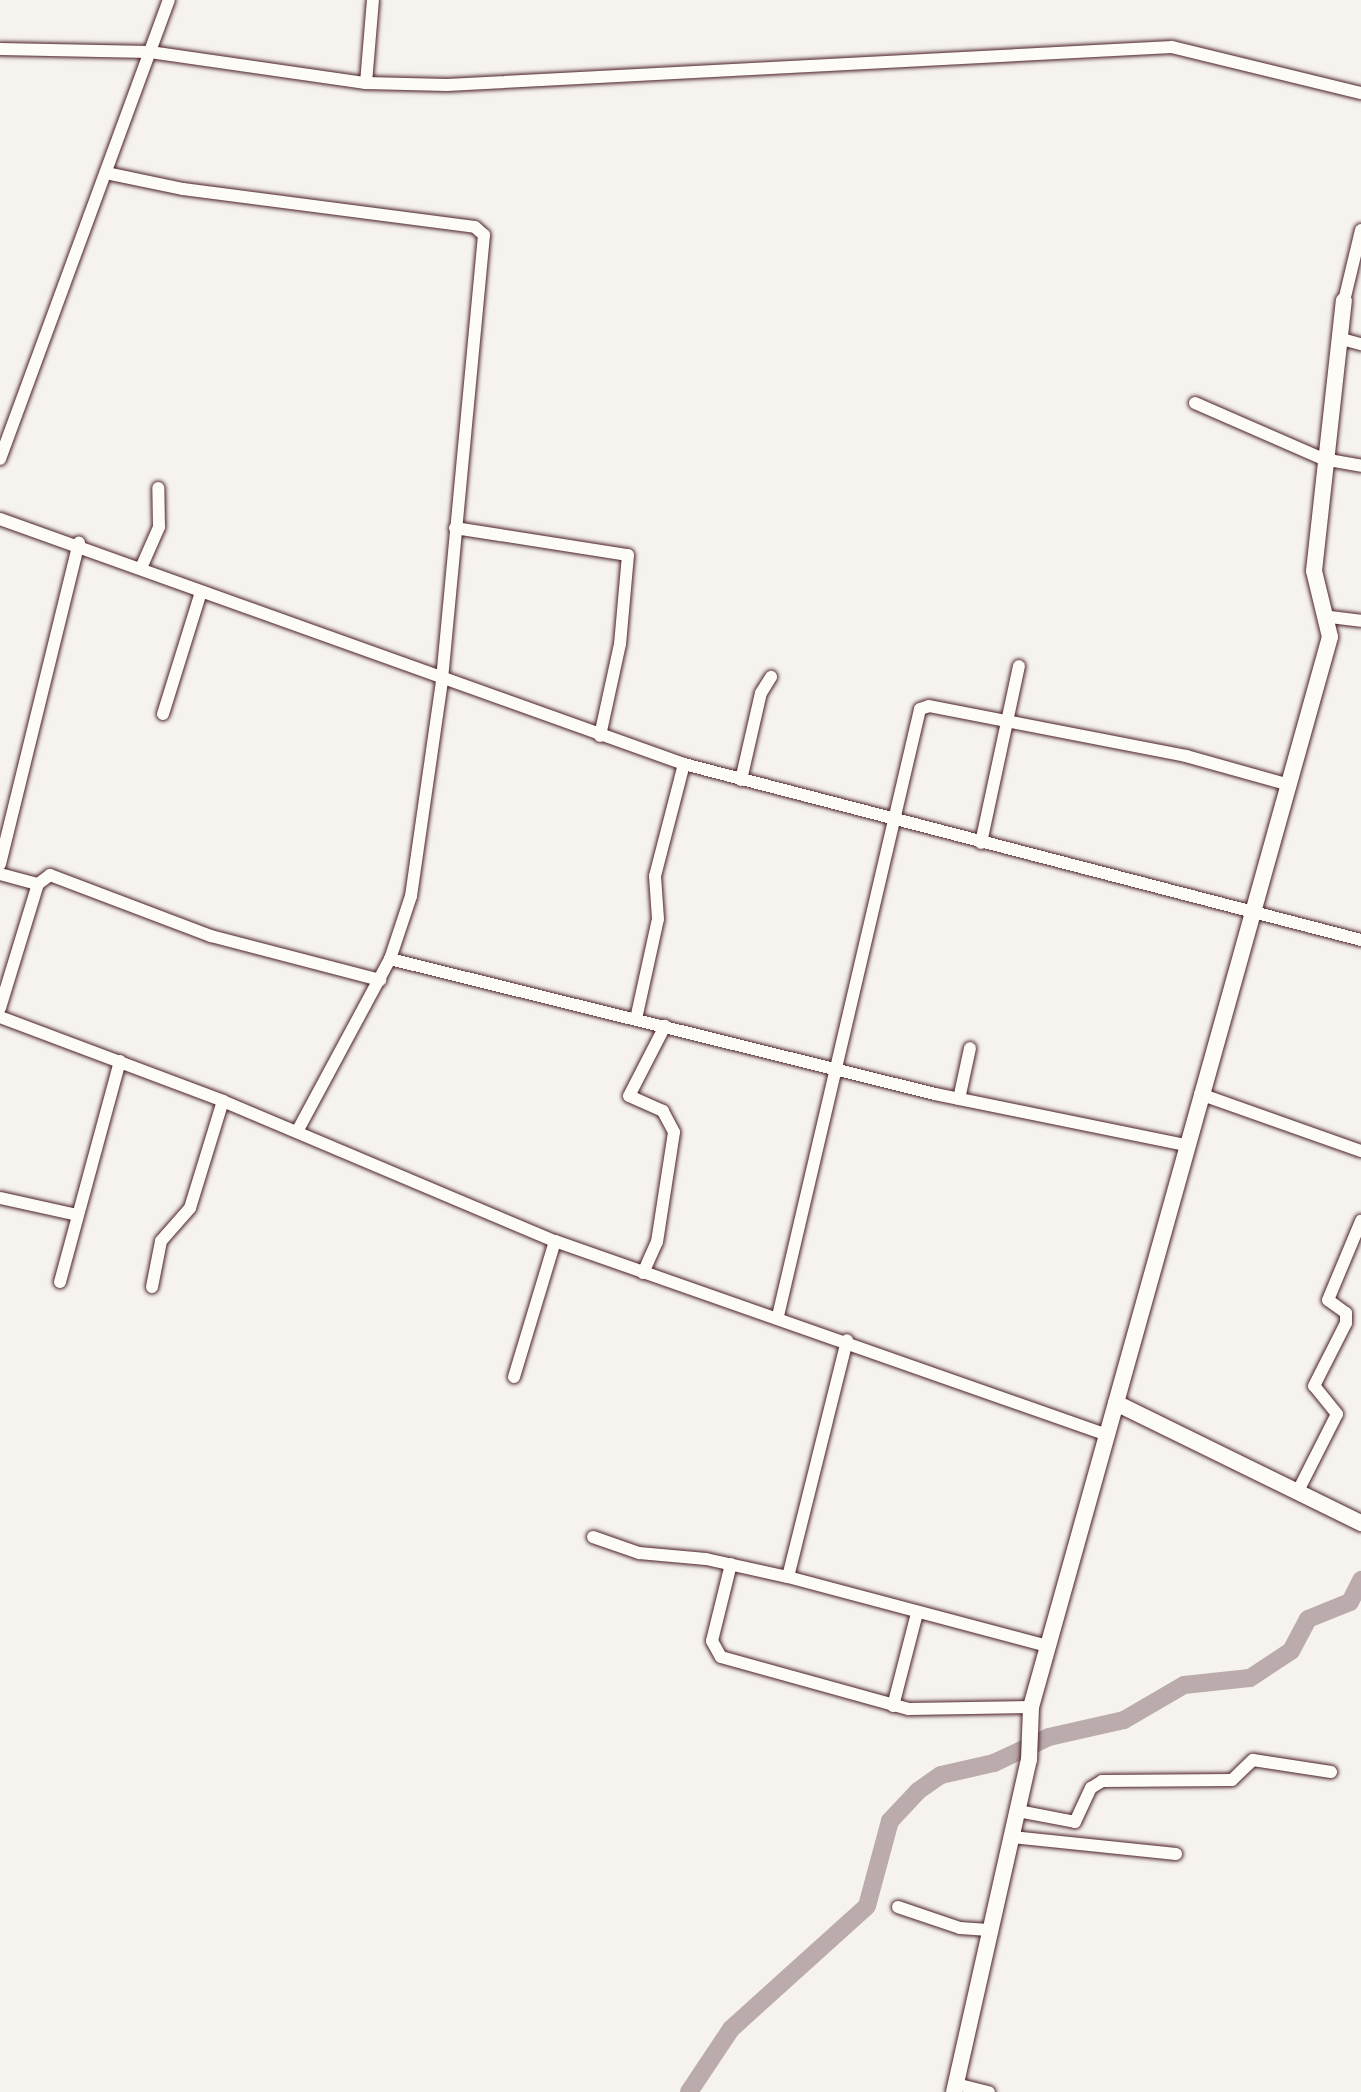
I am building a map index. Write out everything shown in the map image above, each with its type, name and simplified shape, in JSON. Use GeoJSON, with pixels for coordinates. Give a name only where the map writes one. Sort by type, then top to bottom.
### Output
{"type":"FeatureCollection","features":[{"type":"Feature","properties":{"kind":"street"},"geometry":{"type":"LineString","coordinates":[[0,458],[169,0]]}},
{"type":"Feature","properties":{"kind":"street"},"geometry":{"type":"LineString","coordinates":[[366,83],[373,0]]}},
{"type":"Feature","properties":{"kind":"street"},"geometry":{"type":"LineString","coordinates":[[0,49],[150,52],[366,83],[447,85],[1172,47],[1361,93]]}},
{"type":"Feature","properties":{"kind":"street"},"geometry":{"type":"LineString","coordinates":[[106,173],[183,189],[480,229],[484,251],[442,681],[411,896],[390,959],[380,980],[297,1132]]}},
{"type":"Feature","properties":{"kind":"street"},"geometry":{"type":"LineString","coordinates":[[989,2092],[955,2088],[1029,1759],[1031,1707],[1200,1094],[1330,637],[1329,617],[1314,571],[1323,458],[1338,338],[1361,230]]}},
{"type":"Feature","properties":{"kind":"street"},"geometry":{"type":"LineString","coordinates":[[1338,338],[1361,344]]}},
{"type":"Feature","properties":{"kind":"street"},"geometry":{"type":"LineString","coordinates":[[1195,403],[1323,458],[1361,466]]}},
{"type":"Feature","properties":{"kind":"street"},"geometry":{"type":"LineString","coordinates":[[142,568],[159,527],[158,488]]}},
{"type":"Feature","properties":{"kind":"street"},"geometry":{"type":"LineString","coordinates":[[0,519],[79,543],[201,592],[442,681],[684,764],[893,821],[1361,940]]}},
{"type":"Feature","properties":{"kind":"street"},"geometry":{"type":"LineString","coordinates":[[455,528],[628,555],[620,644],[600,736]]}},
{"type":"Feature","properties":{"kind":"street"},"geometry":{"type":"LineString","coordinates":[[0,864],[79,543]]}},
{"type":"Feature","properties":{"kind":"street"},"geometry":{"type":"LineString","coordinates":[[163,714],[201,592]]}},
{"type":"Feature","properties":{"kind":"street"},"geometry":{"type":"LineString","coordinates":[[1329,617],[1361,621]]}},
{"type":"Feature","properties":{"kind":"street"},"geometry":{"type":"LineString","coordinates":[[981,843],[1019,666]]}},
{"type":"Feature","properties":{"kind":"street"},"geometry":{"type":"LineString","coordinates":[[741,780],[761,693],[771,677]]}},
{"type":"Feature","properties":{"kind":"street"},"geometry":{"type":"LineString","coordinates":[[778,1316],[838,1069],[920,709],[1007,722],[1186,756],[1290,785]]}},
{"type":"Feature","properties":{"kind":"street"},"geometry":{"type":"LineString","coordinates":[[636,1019],[658,919],[655,876],[684,764]]}},
{"type":"Feature","properties":{"kind":"street"},"geometry":{"type":"LineString","coordinates":[[0,874],[38,884]]}},
{"type":"Feature","properties":{"kind":"street"},"geometry":{"type":"LineString","coordinates":[[0,1008],[38,884],[45,876],[56,876],[211,936],[380,980]]}},
{"type":"Feature","properties":{"kind":"street"},"geometry":{"type":"LineString","coordinates":[[390,959],[959,1099],[1186,1145]]}},
{"type":"Feature","properties":{"kind":"street"},"geometry":{"type":"LineString","coordinates":[[0,1017],[223,1101],[555,1241],[847,1340],[1108,1435]]}},
{"type":"Feature","properties":{"kind":"street"},"geometry":{"type":"LineString","coordinates":[[643,1273],[657,1242],[674,1132],[663,1111],[629,1096],[665,1026]]}},
{"type":"Feature","properties":{"kind":"street"},"geometry":{"type":"LineString","coordinates":[[959,1099],[970,1048]]}},
{"type":"Feature","properties":{"kind":"street"},"geometry":{"type":"LineString","coordinates":[[60,1282],[120,1061]]}},
{"type":"Feature","properties":{"kind":"street"},"geometry":{"type":"LineString","coordinates":[[1200,1094],[1361,1151]]}},
{"type":"Feature","properties":{"kind":"street"},"geometry":{"type":"LineString","coordinates":[[152,1287],[161,1241],[190,1208],[223,1101]]}},
{"type":"Feature","properties":{"kind":"street"},"geometry":{"type":"LineString","coordinates":[[0,1198],[77,1216]]}},
{"type":"Feature","properties":{"kind":"street"},"geometry":{"type":"LineString","coordinates":[[1299,1489],[1337,1414],[1314,1386],[1346,1323],[1346,1313],[1328,1300],[1361,1221]]}},
{"type":"Feature","properties":{"kind":"street"},"geometry":{"type":"LineString","coordinates":[[514,1377],[555,1241]]}},
{"type":"Feature","properties":{"kind":"street"},"geometry":{"type":"LineString","coordinates":[[788,1577],[847,1340]]}},
{"type":"Feature","properties":{"kind":"street"},"geometry":{"type":"LineString","coordinates":[[1116,1403],[1299,1489],[1361,1523]]}},
{"type":"Feature","properties":{"kind":"street"},"geometry":{"type":"LineString","coordinates":[[593,1537],[647,1555],[731,1564],[788,1577],[1047,1646]]}},
{"type":"Feature","properties":{"kind":"street"},"geometry":{"type":"LineString","coordinates":[[731,1564],[712,1641],[715,1654],[892,1706],[944,1712],[1031,1707]]}},
{"type":"Feature","properties":{"kind":"street"},"geometry":{"type":"LineString","coordinates":[[892,1706],[917,1613]]}},
{"type":"Feature","properties":{"kind":"street"},"geometry":{"type":"LineString","coordinates":[[1018,1811],[1075,1822],[1098,1782],[1232,1780],[1253,1760],[1331,1772]]}},
{"type":"Feature","properties":{"kind":"street"},"geometry":{"type":"LineString","coordinates":[[1012,1837],[1176,1854]]}},
{"type":"Feature","properties":{"kind":"street"},"geometry":{"type":"LineString","coordinates":[[898,1906],[960,1928],[992,1930]]}},
{"type":"Feature","properties":{"kind":"waterway"},"geometry":{"type":"LineString","coordinates":[[689,2092],[731,2029],[867,1906],[890,1821],[918,1791],[941,1775],[994,1763],[1049,1737],[1124,1720],[1184,1685],[1250,1678],[1291,1651],[1308,1619],[1350,1602],[1361,1580]]}}]}
